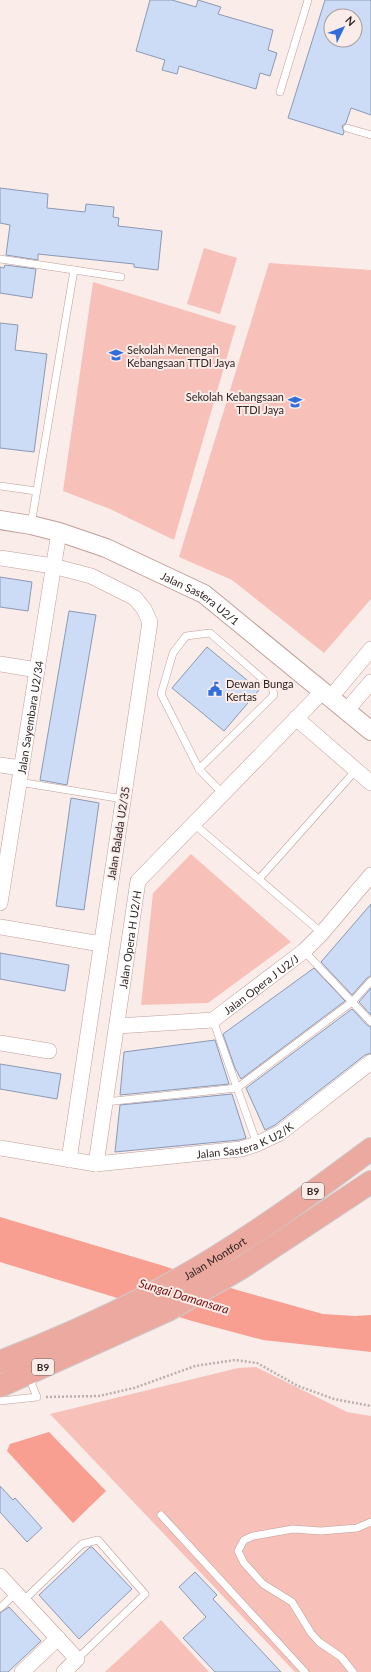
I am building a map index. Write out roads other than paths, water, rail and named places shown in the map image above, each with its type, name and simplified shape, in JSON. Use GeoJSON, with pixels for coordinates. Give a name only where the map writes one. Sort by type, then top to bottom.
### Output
{"type":"FeatureCollection","features":[{"type":"Feature","properties":{"kind":"main road","name":"Jalan Montfort"},"geometry":{"type":"LineString","coordinates":[[0,1362],[60,1338],[144,1298],[219,1255],[332,1178],[371,1149]]}},
{"type":"Feature","properties":{"kind":"main road","name":"Jalan Montfort"},"geometry":{"type":"LineString","coordinates":[[0,1386],[168,1310],[241,1268],[371,1182]]}},
{"type":"Feature","properties":{"kind":"street","name":"Jalan Sastera U2/1"},"geometry":{"type":"LineString","coordinates":[[0,520],[31,525],[59,532],[106,548],[204,594],[371,731]]}},
{"type":"Feature","properties":{"kind":"street","name":"Jalan Sayembara U2/34"},"geometry":{"type":"LineString","coordinates":[[0,903],[59,532]]}},
{"type":"Feature","properties":{"kind":"street","name":"Jalan Balada U2/35"},"geometry":{"type":"LineString","coordinates":[[0,558],[54,566],[92,576],[135,598],[144,609],[150,622],[69,1160]]}},
{"type":"Feature","properties":{"kind":"street","name":"Jalan Opera H U2/H"},"geometry":{"type":"LineString","coordinates":[[96,1164],[138,881],[296,718],[327,694],[371,649]]}},
{"type":"Feature","properties":{"kind":"street"},"geometry":{"type":"LineString","coordinates":[[0,664],[37,670]]}},
{"type":"Feature","properties":{"kind":"street"},"geometry":{"type":"LineString","coordinates":[[347,710],[371,682]]}},
{"type":"Feature","properties":{"kind":"street"},"geometry":{"type":"LineString","coordinates":[[296,718],[371,783]]}},
{"type":"Feature","properties":{"kind":"street"},"geometry":{"type":"LineString","coordinates":[[0,764],[20,775]]}},
{"type":"Feature","properties":{"kind":"street","name":"Jalan Opera J U2/J"},"geometry":{"type":"LineString","coordinates":[[117,1026],[213,1020],[304,951],[322,933],[371,875]]}},
{"type":"Feature","properties":{"kind":"street"},"geometry":{"type":"LineString","coordinates":[[0,928],[101,944]]}},
{"type":"Feature","properties":{"kind":"street"},"geometry":{"type":"LineString","coordinates":[[0,1043],[49,1051]]}},
{"type":"Feature","properties":{"kind":"street","name":"Jalan Sastera K U2/K"},"geometry":{"type":"LineString","coordinates":[[0,1148],[96,1164],[241,1149],[257,1144],[280,1133],[371,1062]]}},
{"type":"Feature","properties":{"kind":"street"},"geometry":{"type":"LineString","coordinates":[[0,1576],[77,1659],[64,1672]]}},
{"type":"Feature","properties":{"kind":"street"},"geometry":{"type":"LineString","coordinates":[[22,1672],[58,1638]]}},
{"type":"Feature","properties":{"kind":"lane"},"geometry":{"type":"LineString","coordinates":[[280,92],[308,0]]}},
{"type":"Feature","properties":{"kind":"lane"},"geometry":{"type":"LineString","coordinates":[[347,128],[371,135]]}},
{"type":"Feature","properties":{"kind":"lane"},"geometry":{"type":"LineString","coordinates":[[0,259],[121,277]]}},
{"type":"Feature","properties":{"kind":"lane"},"geometry":{"type":"LineString","coordinates":[[31,525],[74,270]]}},
{"type":"Feature","properties":{"kind":"lane"},"geometry":{"type":"LineString","coordinates":[[0,486],[36,491]]}},
{"type":"Feature","properties":{"kind":"lane"},"geometry":{"type":"LineString","coordinates":[[199,769],[274,695],[272,687],[210,633],[186,636],[173,653],[161,694],[199,769],[222,794]]}},
{"type":"Feature","properties":{"kind":"lane"},"geometry":{"type":"LineString","coordinates":[[259,879],[356,770]]}},
{"type":"Feature","properties":{"kind":"lane"},"geometry":{"type":"LineString","coordinates":[[20,775],[123,799]]}},
{"type":"Feature","properties":{"kind":"lane"},"geometry":{"type":"LineString","coordinates":[[194,824],[322,933]]}},
{"type":"Feature","properties":{"kind":"lane"},"geometry":{"type":"LineString","coordinates":[[304,951],[371,1022]]}},
{"type":"Feature","properties":{"kind":"lane"},"geometry":{"type":"LineString","coordinates":[[105,1102],[237,1088],[352,1002],[371,980]]}},
{"type":"Feature","properties":{"kind":"lane"},"geometry":{"type":"LineString","coordinates":[[213,1020],[257,1144]]}},
{"type":"Feature","properties":{"kind":"lane"},"geometry":{"type":"LineString","coordinates":[[0,1401],[37,1397],[32,1385],[35,1370]]}},
{"type":"Feature","properties":{"kind":"lane"},"geometry":{"type":"LineString","coordinates":[[161,1515],[305,1672]]}},
{"type":"Feature","properties":{"kind":"lane"},"geometry":{"type":"LineString","coordinates":[[353,1672],[341,1657],[319,1642],[311,1633],[292,1602],[263,1584],[244,1563],[238,1551],[244,1540],[253,1536],[293,1530],[321,1531],[357,1528],[371,1522]]}},
{"type":"Feature","properties":{"kind":"lane"},"geometry":{"type":"LineString","coordinates":[[0,1608],[20,1597],[82,1544],[98,1540],[145,1594],[77,1659]]}},
{"type":"Feature","properties":{"kind":"water","name":"Sungai Damansara"},"geometry":{"type":"Polygon","coordinates":[[[0,1217],[164,1266],[237,1290],[323,1314],[355,1316],[371,1315],[371,1352],[263,1340],[192,1321],[0,1262],[0,1217]]]}},
{"type":"Feature","properties":{"kind":"water"},"geometry":{"type":"Polygon","coordinates":[[[49,1432],[106,1491],[73,1523],[7,1451],[10,1444],[49,1432]]]}},
{"type":"Feature","properties":{"kind":"place","name":"Sekolah Menengah Kebangsaan TTDI Jaya"},"geometry":{"type":"Point","coordinates":[116,355]}},
{"type":"Feature","properties":{"kind":"place","name":"Sekolah Kebangsaan TTDI Jaya"},"geometry":{"type":"Point","coordinates":[295,402]}},
{"type":"Feature","properties":{"kind":"place","name":"Dewan Bunga Kertas"},"geometry":{"type":"Point","coordinates":[215,689]}}]}
